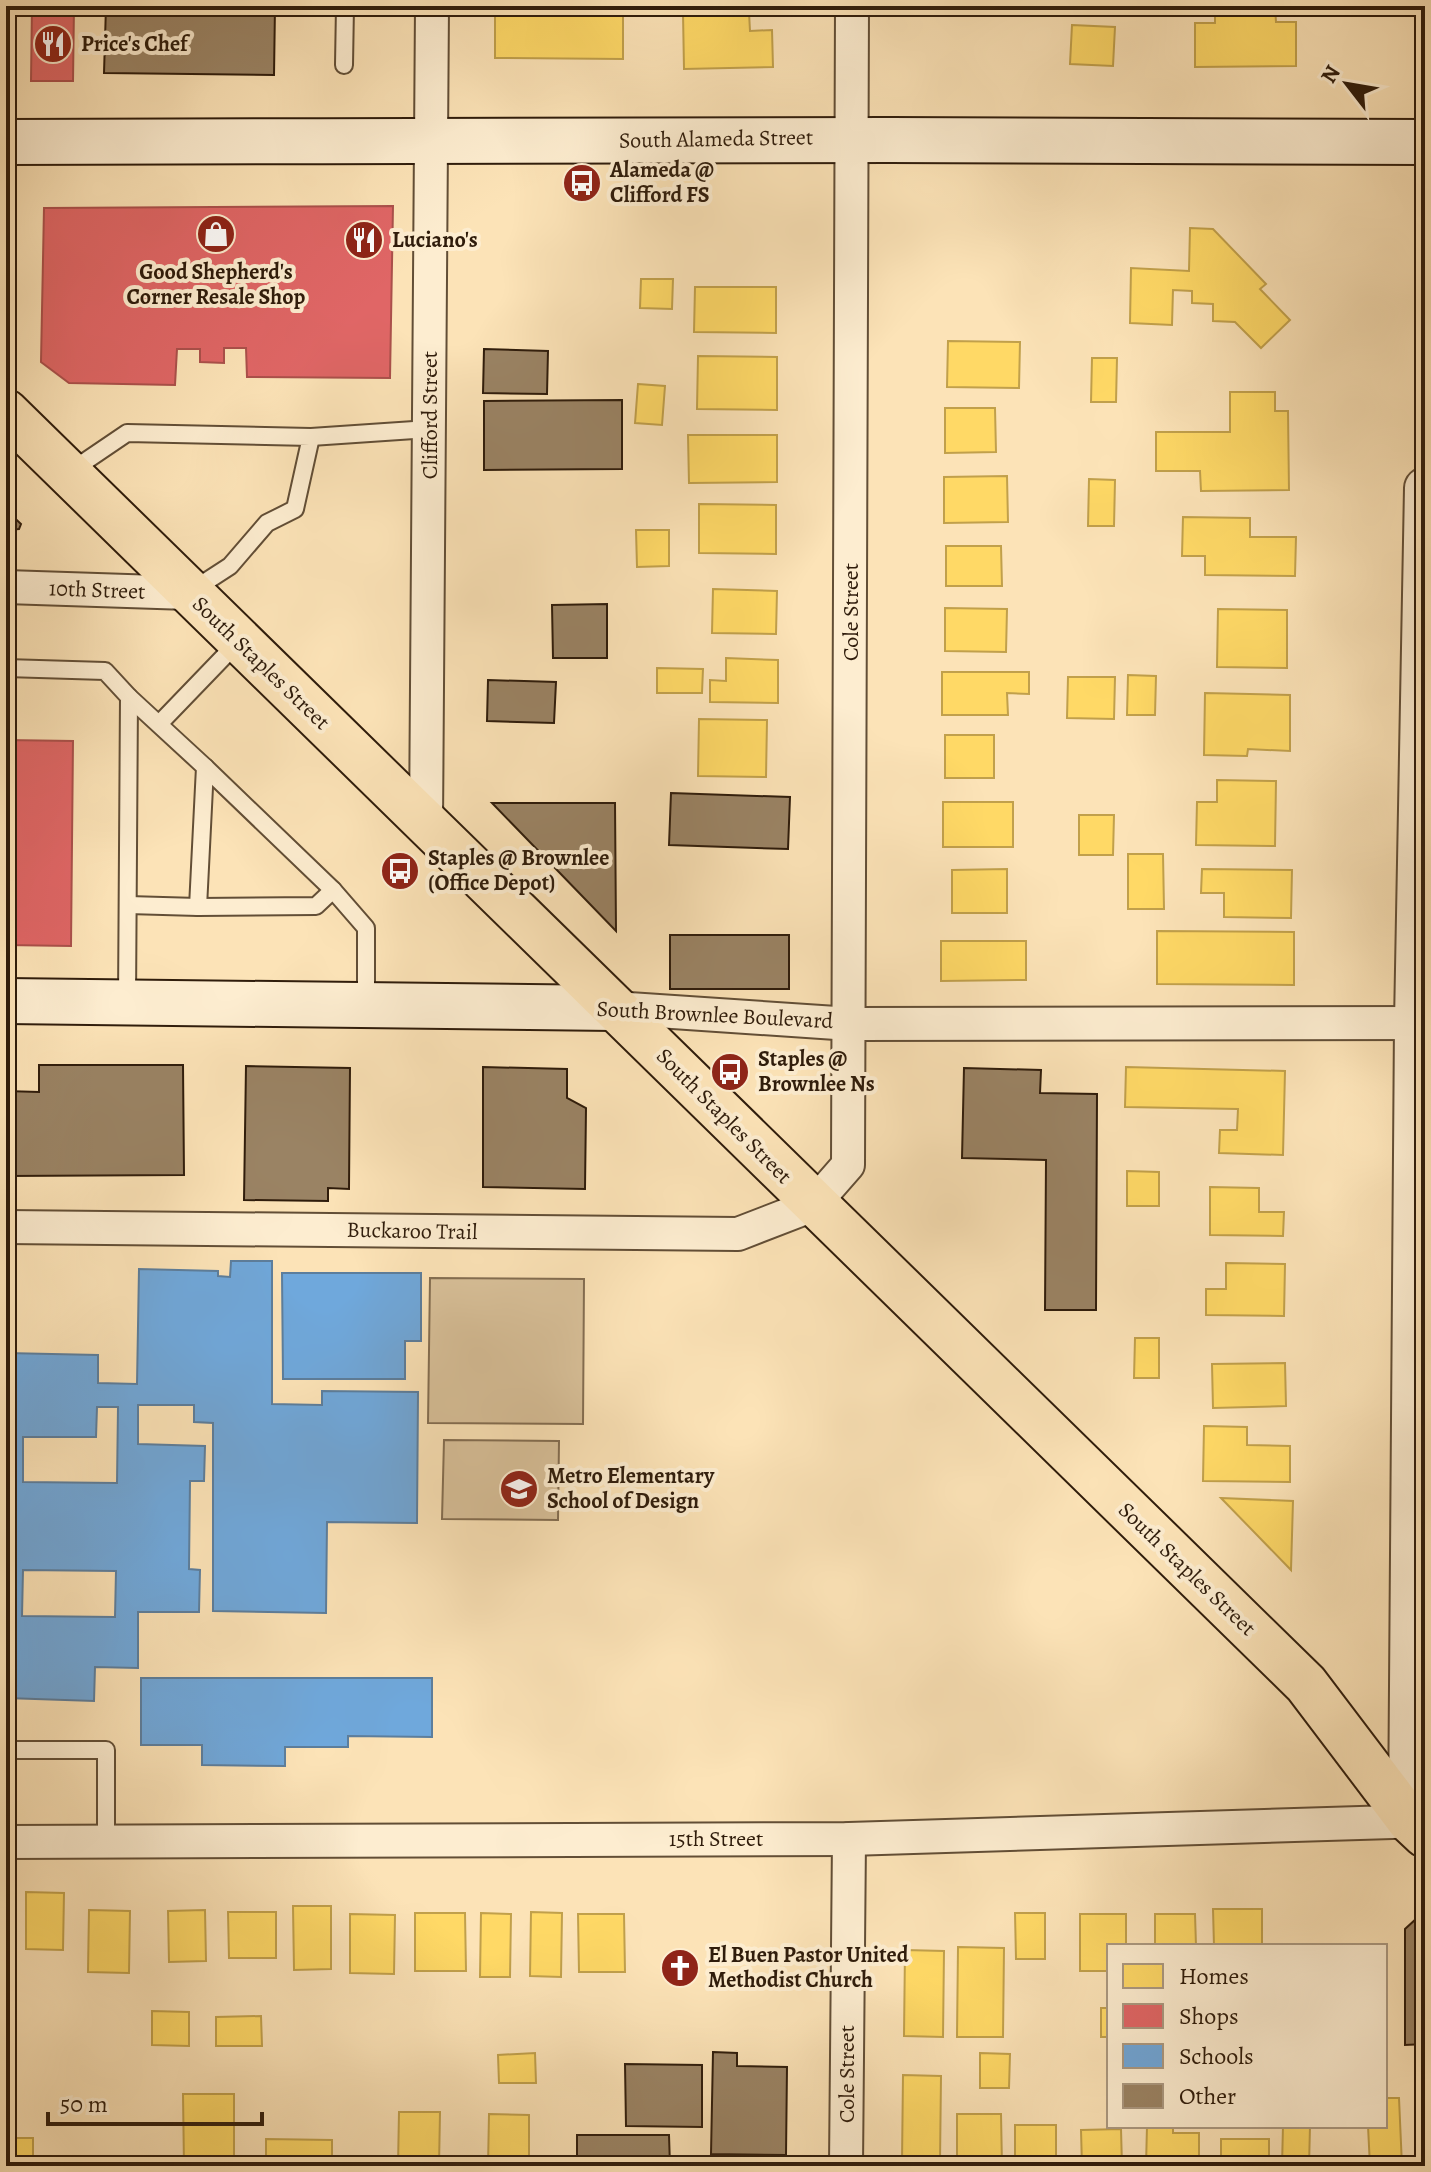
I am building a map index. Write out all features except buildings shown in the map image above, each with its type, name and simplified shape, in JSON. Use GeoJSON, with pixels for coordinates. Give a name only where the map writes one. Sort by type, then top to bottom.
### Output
{"type":"FeatureCollection","features":[{"type":"Feature","properties":{"kind":"main road","name":"South Alameda Street"},"geometry":{"type":"LineString","coordinates":[[6,142],[432,143],[851,138],[1425,142]]}},
{"type":"Feature","properties":{"kind":"main road","name":"South Staples Street"},"geometry":{"type":"LineString","coordinates":[[6,412],[813,1205],[1306,1684],[1420,1825]]}},
{"type":"Feature","properties":{"kind":"main road","name":"South Brownlee Boulevard"},"geometry":{"type":"LineString","coordinates":[[6,1001],[614,1008]]}},
{"type":"Feature","properties":{"kind":"street","name":"Clifford Street"},"geometry":{"type":"LineString","coordinates":[[426,824],[432,6]]}},
{"type":"Feature","properties":{"kind":"street","name":"Cole Street"},"geometry":{"type":"LineString","coordinates":[[813,1205],[848,1165],[851,1024],[852,6]]}},
{"type":"Feature","properties":{"kind":"street"},"geometry":{"type":"LineString","coordinates":[[1420,1825],[1420,1023],[1425,488]]}},
{"type":"Feature","properties":{"kind":"street","name":"10th Street"},"geometry":{"type":"LineString","coordinates":[[6,587],[188,593]]}},
{"type":"Feature","properties":{"kind":"street","name":"South Brownlee Boulevard"},"geometry":{"type":"LineString","coordinates":[[614,1008],[851,1024],[1420,1023]]}},
{"type":"Feature","properties":{"kind":"street","name":"Buckaroo Trail"},"geometry":{"type":"LineString","coordinates":[[6,1227],[738,1234],[813,1205]]}},
{"type":"Feature","properties":{"kind":"street","name":"15th Street"},"geometry":{"type":"LineString","coordinates":[[6,1842],[849,1839],[1420,1825]]}},
{"type":"Feature","properties":{"kind":"street","name":"Cole Street"},"geometry":{"type":"LineString","coordinates":[[846,2166],[849,1839]]}},
{"type":"Feature","properties":{"kind":"lane"},"geometry":{"type":"LineString","coordinates":[[344,65],[345,6]]}},
{"type":"Feature","properties":{"kind":"lane"},"geometry":{"type":"LineString","coordinates":[[68,473],[127,433],[311,437],[429,429]]}},
{"type":"Feature","properties":{"kind":"lane"},"geometry":{"type":"LineString","coordinates":[[188,593],[230,566],[267,523],[295,509],[311,437]]}},
{"type":"Feature","properties":{"kind":"lane"},"geometry":{"type":"LineString","coordinates":[[159,724],[239,642]]}},
{"type":"Feature","properties":{"kind":"lane"},"geometry":{"type":"LineString","coordinates":[[6,668],[105,671],[333,890],[366,928],[366,1005]]}},
{"type":"Feature","properties":{"kind":"lane"},"geometry":{"type":"LineString","coordinates":[[127,1003],[129,697]]}},
{"type":"Feature","properties":{"kind":"lane"},"geometry":{"type":"LineString","coordinates":[[198,907],[205,767]]}},
{"type":"Feature","properties":{"kind":"lane"},"geometry":{"type":"LineString","coordinates":[[128,905],[316,906],[333,890]]}},
{"type":"Feature","properties":{"kind":"lane"},"geometry":{"type":"LineString","coordinates":[[6,1750],[106,1750],[106,1841]]}},
{"type":"Feature","properties":{"kind":"shaded area"},"geometry":{"type":"Polygon","coordinates":[[[430,1278],[584,1279],[583,1424],[428,1423],[430,1278]]]}},
{"type":"Feature","properties":{"kind":"shaded area"},"geometry":{"type":"Polygon","coordinates":[[[444,1440],[559,1441],[558,1520],[442,1519],[444,1440]]]}},
{"type":"Feature","properties":{"kind":"place","name":"Price's Chef"},"geometry":{"type":"Point","coordinates":[53,44]}},
{"type":"Feature","properties":{"kind":"place","name":"Alameda @ Clifford FS"},"geometry":{"type":"Point","coordinates":[582,183]}},
{"type":"Feature","properties":{"kind":"place","name":"Good Shepherd's Corner Resale Shop"},"geometry":{"type":"Point","coordinates":[216,234]}},
{"type":"Feature","properties":{"kind":"place","name":"Luciano's"},"geometry":{"type":"Point","coordinates":[364,240]}},
{"type":"Feature","properties":{"kind":"place","name":"Staples @ Brownlee (Office Depot)"},"geometry":{"type":"Point","coordinates":[400,871]}},
{"type":"Feature","properties":{"kind":"place","name":"Staples @ Brownlee Ns"},"geometry":{"type":"Point","coordinates":[730,1072]}},
{"type":"Feature","properties":{"kind":"place","name":"Metro Elementary School of Design"},"geometry":{"type":"Point","coordinates":[519,1489]}},
{"type":"Feature","properties":{"kind":"place","name":"El Buen Pastor United Methodist Church"},"geometry":{"type":"Point","coordinates":[680,1968]}}]}
